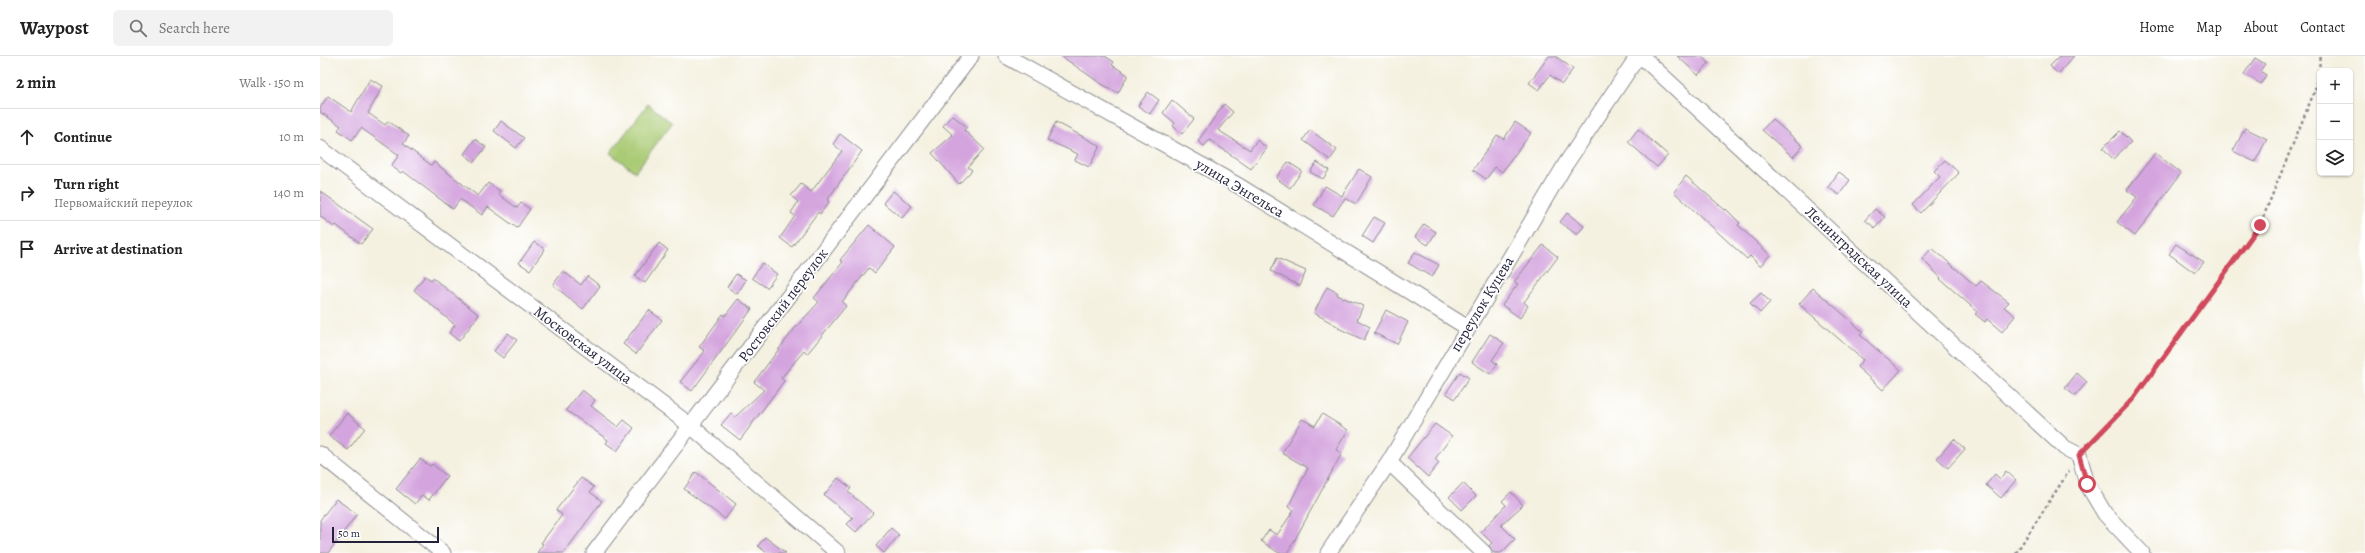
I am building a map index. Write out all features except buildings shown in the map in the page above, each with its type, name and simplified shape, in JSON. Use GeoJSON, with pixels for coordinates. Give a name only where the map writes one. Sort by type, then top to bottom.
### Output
{"type":"FeatureCollection","features":[{"type":"Feature","properties":{"kind":"street","name":"Ростовский переулок"},"geometry":{"type":"LineString","coordinates":[[594,553],[971,56]]}},
{"type":"Feature","properties":{"kind":"street","name":"улица Энгельса"},"geometry":{"type":"LineString","coordinates":[[1006,56],[1239,186],[1468,328]]}},
{"type":"Feature","properties":{"kind":"street","name":"переулок Куцева"},"geometry":{"type":"LineString","coordinates":[[1328,553],[1389,462],[1565,165],[1638,56]]}},
{"type":"Feature","properties":{"kind":"street","name":"Ленинградская улица"},"geometry":{"type":"LineString","coordinates":[[1641,56],[2064,448],[2079,455]]}},
{"type":"Feature","properties":{"kind":"street","name":"Московская улица"},"geometry":{"type":"LineString","coordinates":[[320,148],[691,426],[838,553]]}},
{"type":"Feature","properties":{"kind":"street"},"geometry":{"type":"LineString","coordinates":[[320,454],[443,553]]}},
{"type":"Feature","properties":{"kind":"street"},"geometry":{"type":"LineString","coordinates":[[2079,455],[2087,484],[2105,514],[2142,553]]}},
{"type":"Feature","properties":{"kind":"street"},"geometry":{"type":"LineString","coordinates":[[1389,462],[1484,553]]}},
{"type":"Feature","properties":{"kind":"path"},"geometry":{"type":"LineString","coordinates":[[2016,553],[2079,455],[2133,399],[2260,225],[2314,90],[2321,56]]}},
{"type":"Feature","properties":{"kind":"green space"},"geometry":{"type":"Polygon","coordinates":[[[648,104],[672,123],[635,172],[610,153],[648,104]]]}},
{"type":"Feature","properties":{"kind":"route"},"geometry":{"type":"LineString","coordinates":[[2087,484],[2079,455],[2133,399],[2260,225]]}}]}
